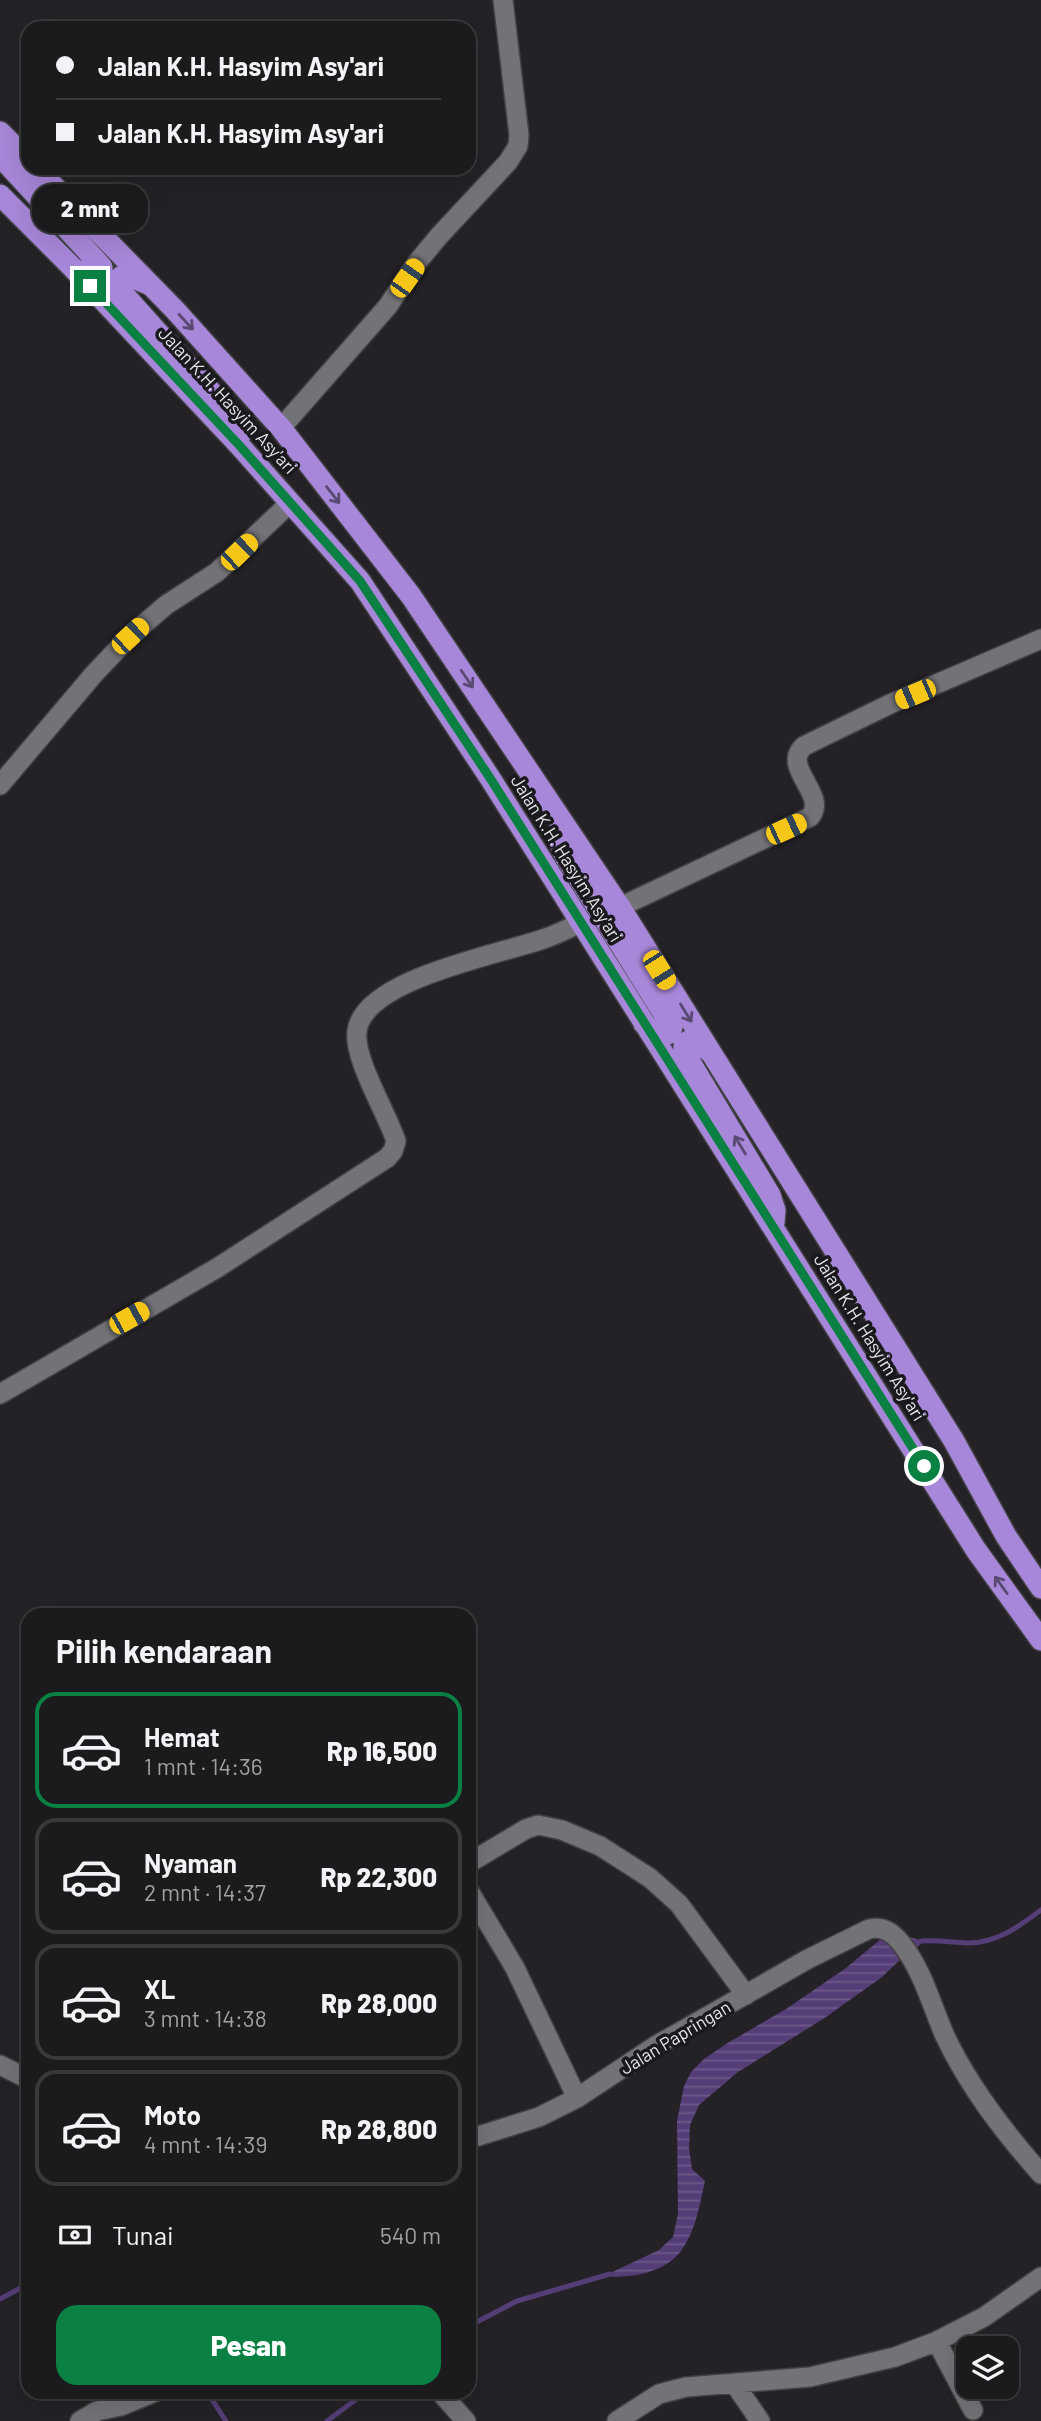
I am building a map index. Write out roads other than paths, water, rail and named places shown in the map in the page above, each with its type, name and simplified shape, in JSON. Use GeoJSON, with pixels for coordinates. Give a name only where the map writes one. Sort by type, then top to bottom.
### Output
{"type":"FeatureCollection","features":[{"type":"Feature","properties":{"kind":"highway"},"geometry":{"type":"LineString","coordinates":[[0,132],[21,153]]}},
{"type":"Feature","properties":{"kind":"highway"},"geometry":{"type":"LineString","coordinates":[[0,156],[101,263],[103,270],[100,276],[94,279],[71,266]]}},
{"type":"Feature","properties":{"kind":"highway","name":"Jalan K.H. Hasyim Asy'ari"},"geometry":{"type":"LineString","coordinates":[[43,175],[150,285],[281,428],[411,596],[620,907],[946,1429],[1006,1536],[1041,1588]]}},
{"type":"Feature","properties":{"kind":"highway","name":"Jalan K.H. Hasyim Asy'ari"},"geometry":{"type":"LineString","coordinates":[[0,195],[71,266],[239,445],[360,581],[490,778],[976,1550],[1041,1640]]}},
{"type":"Feature","properties":{"kind":"highway"},"geometry":{"type":"LineString","coordinates":[[150,285],[125,275],[120,277],[118,282],[119,289],[230,413],[237,426],[239,445]]}},
{"type":"Feature","properties":{"kind":"highway"},"geometry":{"type":"LineString","coordinates":[[561,819],[559,842],[565,856],[669,1020],[671,1030],[661,1037],[643,1023]]}},
{"type":"Feature","properties":{"kind":"highway"},"geometry":{"type":"LineString","coordinates":[[712,1054],[694,1040],[688,1041],[684,1046],[684,1052],[770,1195],[775,1210],[773,1228]]}},
{"type":"Feature","properties":{"kind":"street"},"geometry":{"type":"LineString","coordinates":[[281,428],[388,306],[426,251],[516,151],[519,135],[503,0]]}},
{"type":"Feature","properties":{"kind":"street"},"geometry":{"type":"LineString","coordinates":[[0,785],[94,674],[130,636],[166,605],[217,572],[291,502]]}},
{"type":"Feature","properties":{"kind":"street"},"geometry":{"type":"LineString","coordinates":[[620,907],[814,814],[815,805],[796,758],[804,746],[890,704],[1041,639]]}},
{"type":"Feature","properties":{"kind":"street"},"geometry":{"type":"LineString","coordinates":[[0,1394],[216,1268],[387,1158],[396,1141],[360,1056],[356,1030],[371,1007],[386,994],[426,974],[546,939],[580,923]]}},
{"type":"Feature","properties":{"kind":"street"},"geometry":{"type":"LineString","coordinates":[[476,1859],[526,1829],[538,1825],[562,1830],[600,1846],[650,1878],[679,1904],[746,1995]]}},
{"type":"Feature","properties":{"kind":"street"},"geometry":{"type":"LineString","coordinates":[[476,1903],[515,1968],[577,2098]]}},
{"type":"Feature","properties":{"kind":"street","name":"Jalan Papringan"},"geometry":{"type":"LineString","coordinates":[[476,2137],[539,2117],[577,2098],[657,2045],[808,1959],[869,1928],[877,1927],[899,1940],[918,1968],[945,2036],[966,2075],[1005,2132],[1041,2174]]}},
{"type":"Feature","properties":{"kind":"street"},"geometry":{"type":"LineString","coordinates":[[0,2065],[21,2076]]}},
{"type":"Feature","properties":{"kind":"street"},"geometry":{"type":"LineString","coordinates":[[617,2421],[659,2394],[686,2387],[810,2377],[895,2357],[937,2342],[984,2317],[1041,2277]]}},
{"type":"Feature","properties":{"kind":"street"},"geometry":{"type":"LineString","coordinates":[[937,2342],[973,2410]]}},
{"type":"Feature","properties":{"kind":"street"},"geometry":{"type":"LineString","coordinates":[[734,2384],[760,2421]]}},
{"type":"Feature","properties":{"kind":"street"},"geometry":{"type":"LineString","coordinates":[[80,2421],[97,2411],[138,2399]]}},
{"type":"Feature","properties":{"kind":"street"},"geometry":{"type":"LineString","coordinates":[[446,2399],[466,2421]]}},
{"type":"Feature","properties":{"kind":"waterway"},"geometry":{"type":"LineString","coordinates":[[921,1941],[987,1941],[1015,1928],[1041,1910]]}},
{"type":"Feature","properties":{"kind":"waterway"},"geometry":{"type":"LineString","coordinates":[[476,2322],[517,2301],[610,2274]]}},
{"type":"Feature","properties":{"kind":"waterway"},"geometry":{"type":"LineString","coordinates":[[0,2299],[21,2288]]}},
{"type":"Feature","properties":{"kind":"waterway"},"geometry":{"type":"LineString","coordinates":[[212,2399],[226,2421]]}},
{"type":"Feature","properties":{"kind":"waterway"},"geometry":{"type":"LineString","coordinates":[[327,2421],[357,2399]]}}]}
